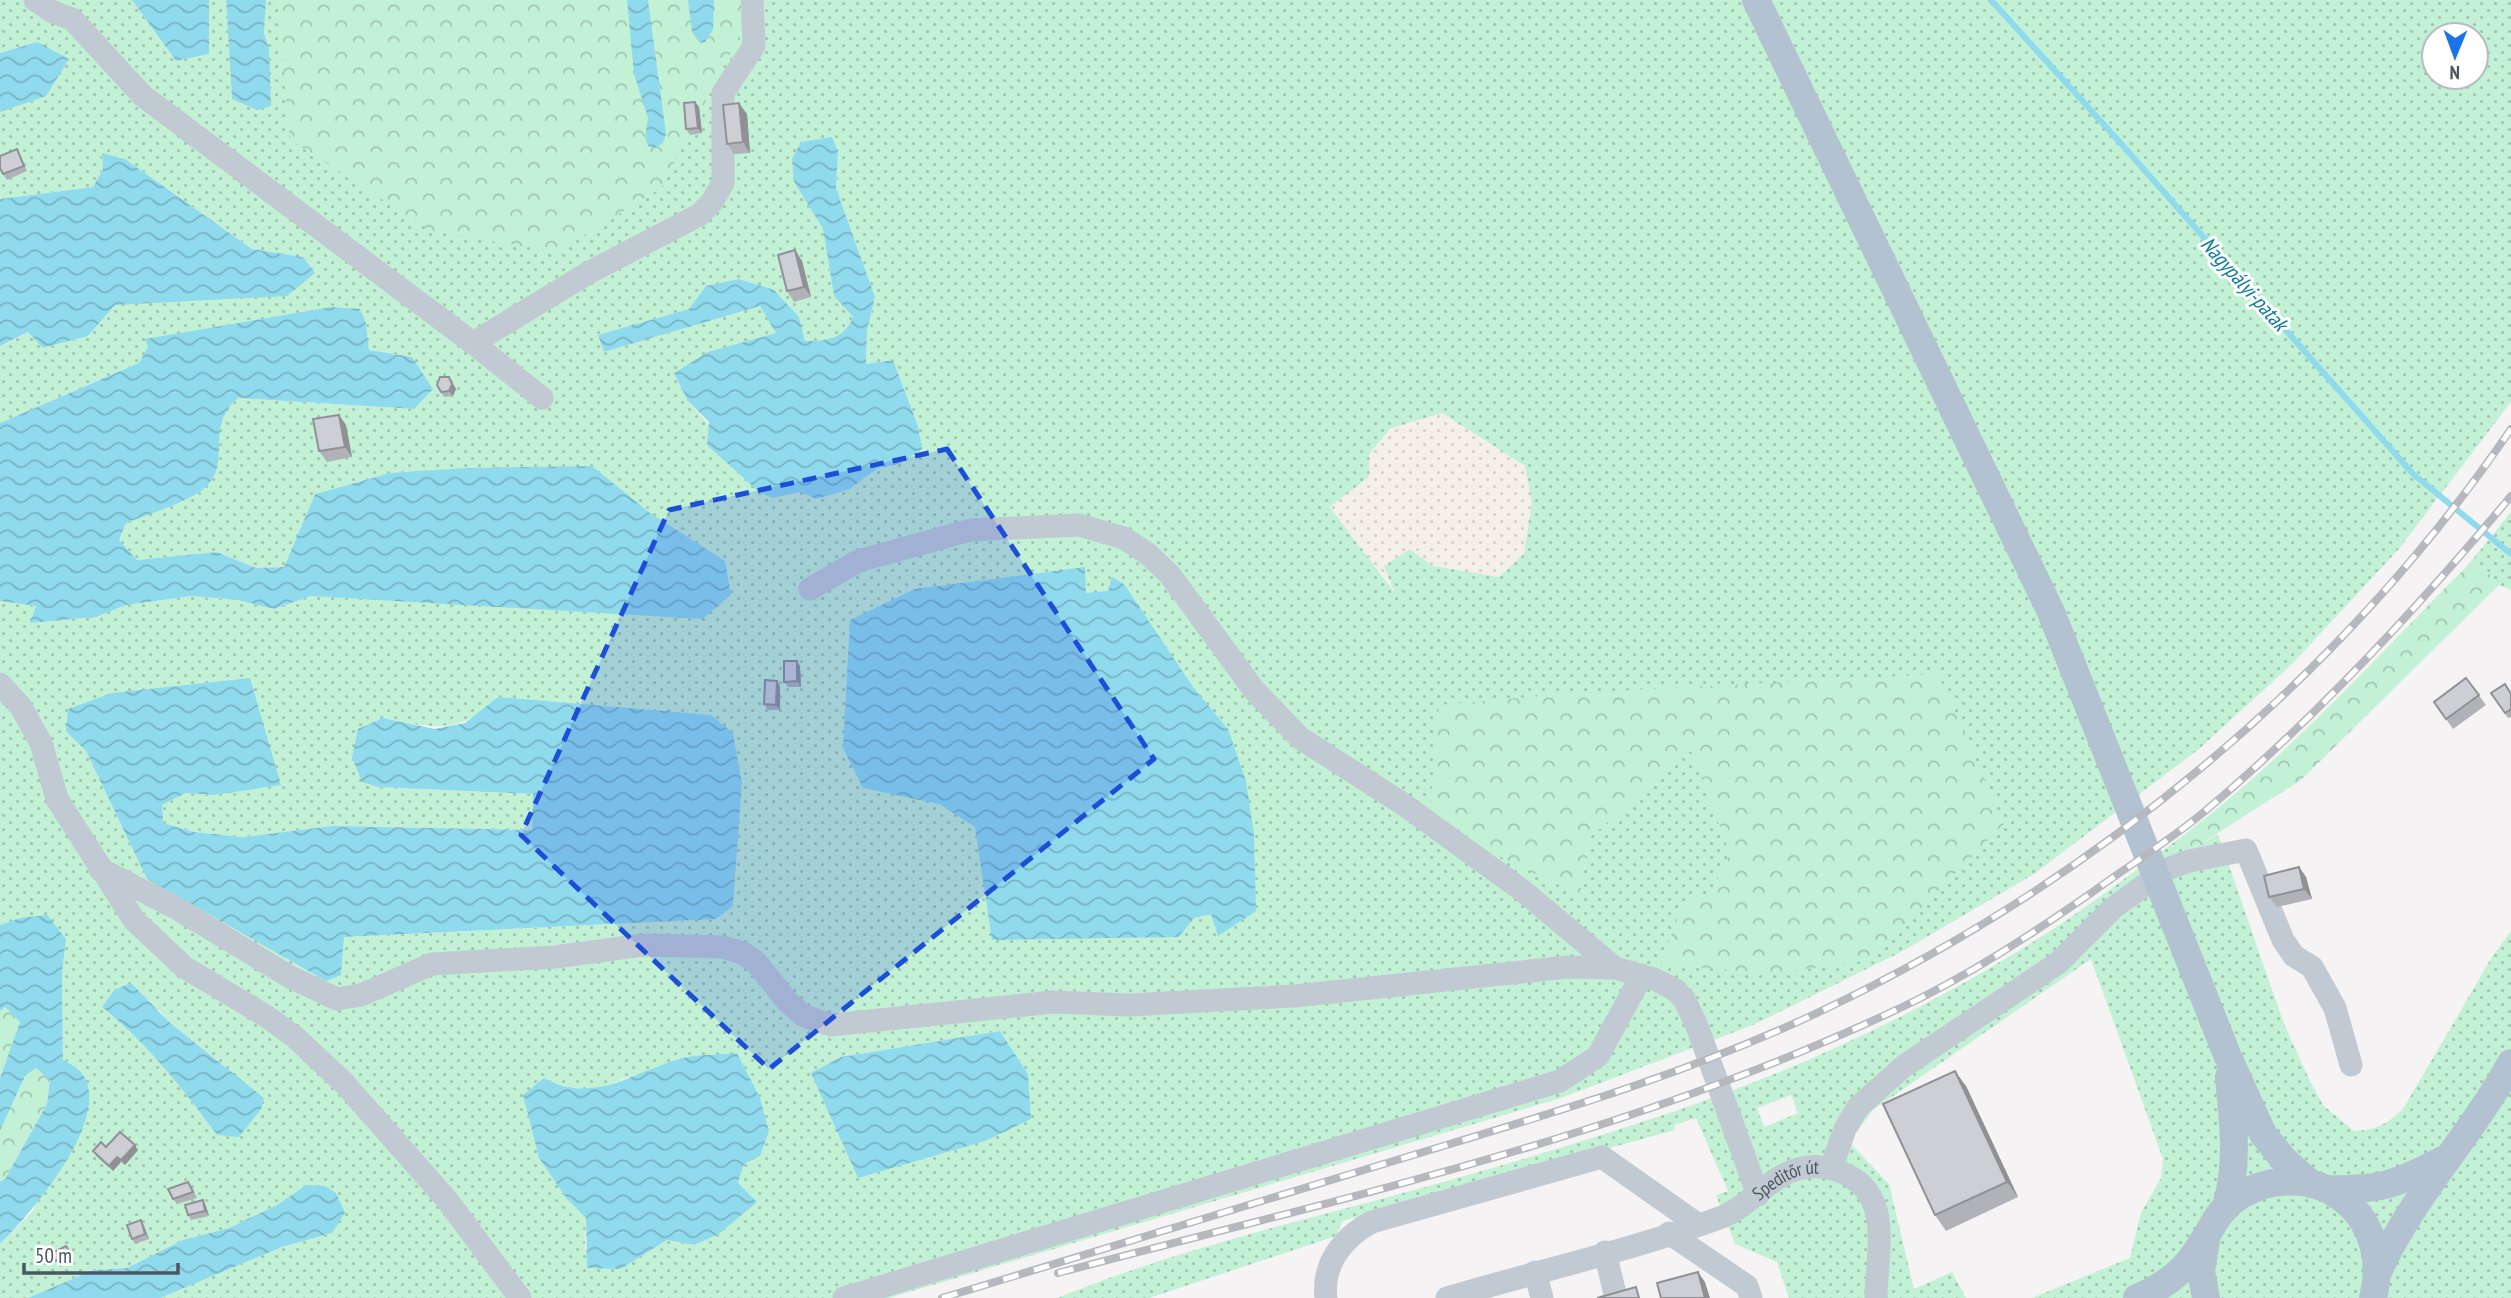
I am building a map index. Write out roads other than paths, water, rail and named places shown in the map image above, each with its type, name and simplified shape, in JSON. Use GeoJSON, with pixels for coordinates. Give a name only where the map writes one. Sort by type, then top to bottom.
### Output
{"type":"FeatureCollection","features":[{"type":"Feature","properties":{"kind":"main road"},"geometry":{"type":"LineString","coordinates":[[1756,0],[2051,612],[2228,1057],[2263,1134],[2284,1160],[2318,1186],[2339,1196],[2361,1217],[2374,1245],[2375,1285]]}},
{"type":"Feature","properties":{"kind":"main road"},"geometry":{"type":"LineString","coordinates":[[2137,1298],[2167,1283],[2187,1265],[2226,1207],[2234,1179],[2235,1140],[2228,1057]]}},
{"type":"Feature","properties":{"kind":"main road"},"geometry":{"type":"LineString","coordinates":[[2375,1285],[2409,1215],[2447,1157],[2472,1128],[2511,1063]]}},
{"type":"Feature","properties":{"kind":"main road"},"geometry":{"type":"LineString","coordinates":[[2226,1207],[2250,1190],[2293,1181],[2361,1190],[2392,1185],[2447,1157]]}},
{"type":"Feature","properties":{"kind":"main road"},"geometry":{"type":"LineString","coordinates":[[2206,1298],[2201,1271],[2208,1234]]}},
{"type":"Feature","properties":{"kind":"street"},"geometry":{"type":"LineString","coordinates":[[35,0],[53,12],[72,19],[143,96],[473,343],[542,398]]}},
{"type":"Feature","properties":{"kind":"street"},"geometry":{"type":"LineString","coordinates":[[473,343],[588,273],[699,215],[712,202],[723,183],[726,169],[723,93],[754,47],[752,0]]}},
{"type":"Feature","properties":{"kind":"street"},"geometry":{"type":"LineString","coordinates":[[810,589],[858,561],[971,530],[1079,525],[1124,538],[1170,575],[1254,690],[1300,738],[1414,811],[1523,891],[1615,968]]}},
{"type":"Feature","properties":{"kind":"street"},"geometry":{"type":"LineString","coordinates":[[0,684],[21,707],[34,731],[57,799],[134,920],[184,967],[266,1016],[296,1038],[344,1083],[447,1200],[520,1298]]}},
{"type":"Feature","properties":{"kind":"street"},"geometry":{"type":"LineString","coordinates":[[1831,1168],[1845,1129],[1873,1091],[1904,1066],[2058,963],[2113,908],[2137,889],[2167,869],[2189,860],[2246,850],[2283,940],[2294,956],[2312,967],[2335,1008],[2351,1065]]}},
{"type":"Feature","properties":{"kind":"street"},"geometry":{"type":"LineString","coordinates":[[100,869],[176,908],[290,977],[337,999],[361,995],[432,964],[555,957],[643,945],[723,947],[743,953],[755,962],[804,1016],[831,1025],[1053,1002],[1129,1006],[1296,996],[1492,973],[1569,967],[1615,968],[1648,977],[1674,989],[1690,1008],[1758,1195]]}},
{"type":"Feature","properties":{"kind":"street"},"geometry":{"type":"LineString","coordinates":[[844,1298],[1560,1081],[1598,1056],[1648,977]]}},
{"type":"Feature","properties":{"kind":"street"},"geometry":{"type":"LineString","coordinates":[[1326,1298],[1325,1278],[1330,1263],[1349,1236],[1372,1222],[1602,1157],[1697,1224]]}},
{"type":"Feature","properties":{"kind":"street","name":"Speditőr út"},"geometry":{"type":"LineString","coordinates":[[1447,1298],[1490,1292],[1535,1272],[1722,1217],[1758,1195],[1787,1172],[1800,1168],[1831,1168],[1859,1182],[1874,1207],[1880,1257],[1876,1298]]}},
{"type":"Feature","properties":{"kind":"street"},"geometry":{"type":"LineString","coordinates":[[1669,1233],[1747,1286],[1751,1298]]}},
{"type":"Feature","properties":{"kind":"street"},"geometry":{"type":"LineString","coordinates":[[1605,1252],[1615,1294]]}},
{"type":"Feature","properties":{"kind":"street"},"geometry":{"type":"LineString","coordinates":[[1535,1272],[1542,1298]]}},
{"type":"Feature","properties":{"kind":"water"},"geometry":{"type":"Polygon","coordinates":[[[132,0],[209,0],[209,54],[176,61],[132,0]]]}},
{"type":"Feature","properties":{"kind":"water"},"geometry":{"type":"Polygon","coordinates":[[[226,0],[266,0],[264,33],[269,49],[271,106],[257,110],[232,99],[226,0]]]}},
{"type":"Feature","properties":{"kind":"water"},"geometry":{"type":"Polygon","coordinates":[[[627,0],[648,0],[666,134],[663,143],[654,148],[648,146],[645,138],[648,118],[634,74],[627,0]]]}},
{"type":"Feature","properties":{"kind":"water"},"geometry":{"type":"Polygon","coordinates":[[[688,0],[714,0],[713,30],[705,42],[700,43],[692,32],[688,0]]]}},
{"type":"Feature","properties":{"kind":"water"},"geometry":{"type":"Polygon","coordinates":[[[37,42],[69,59],[46,96],[0,112],[0,53],[37,42]]]}},
{"type":"Feature","properties":{"kind":"water"},"geometry":{"type":"Polygon","coordinates":[[[832,137],[838,152],[836,188],[875,297],[867,331],[866,364],[893,360],[918,426],[922,449],[899,464],[878,468],[850,489],[816,499],[800,492],[773,498],[759,492],[707,445],[709,422],[688,401],[674,373],[708,352],[776,333],[760,306],[604,352],[598,335],[689,309],[706,286],[739,279],[774,290],[799,317],[805,341],[827,339],[845,330],[853,317],[834,296],[823,229],[794,182],[792,159],[801,142],[832,137]]]}},
{"type":"Feature","properties":{"kind":"water"},"geometry":{"type":"Polygon","coordinates":[[[102,153],[125,159],[252,249],[303,257],[315,273],[287,296],[115,305],[88,336],[43,348],[28,332],[0,346],[0,199],[93,187],[103,169],[102,153]]]}},
{"type":"Feature","properties":{"kind":"water"},"geometry":{"type":"Polygon","coordinates":[[[331,307],[360,309],[366,323],[369,350],[412,357],[433,389],[414,409],[238,398],[222,420],[218,466],[206,487],[180,502],[126,523],[119,540],[137,560],[217,552],[256,568],[284,567],[315,494],[390,473],[467,468],[592,466],[650,513],[725,561],[731,595],[702,619],[311,596],[274,609],[237,600],[192,596],[126,605],[96,617],[30,623],[36,606],[0,601],[0,423],[139,363],[148,347],[145,339],[331,307]]]}},
{"type":"Feature","properties":{"kind":"water"},"geometry":{"type":"Polygon","coordinates":[[[1085,567],[1086,593],[1108,591],[1112,577],[1124,584],[1193,687],[1228,729],[1246,781],[1254,834],[1256,911],[1218,936],[1211,914],[1194,918],[1179,937],[992,940],[975,827],[939,804],[863,788],[843,748],[850,620],[915,589],[1085,567]]]}},
{"type":"Feature","properties":{"kind":"water"},"geometry":{"type":"Polygon","coordinates":[[[250,678],[281,785],[214,795],[186,793],[162,805],[163,823],[194,832],[243,837],[332,826],[532,830],[533,794],[378,787],[362,782],[352,757],[358,729],[383,718],[435,729],[465,723],[498,697],[711,715],[733,733],[742,783],[733,906],[716,919],[344,937],[341,975],[326,981],[147,879],[86,751],[66,731],[68,709],[112,693],[250,678]]]}},
{"type":"Feature","properties":{"kind":"water"},"geometry":{"type":"Polygon","coordinates":[[[47,915],[66,939],[62,973],[63,1060],[81,1072],[89,1091],[87,1113],[79,1138],[65,1163],[30,1211],[0,1244],[0,1182],[5,1179],[47,1104],[50,1080],[36,1068],[25,1076],[0,1131],[0,1078],[20,1022],[5,1007],[0,1011],[0,925],[20,918],[47,915]]]}},
{"type":"Feature","properties":{"kind":"water"},"geometry":{"type":"Polygon","coordinates":[[[131,983],[169,1022],[264,1098],[261,1109],[239,1137],[217,1135],[149,1051],[102,1007],[114,990],[131,983]]]}},
{"type":"Feature","properties":{"kind":"water"},"geometry":{"type":"Polygon","coordinates":[[[1000,1031],[1028,1074],[1031,1119],[985,1141],[858,1178],[811,1073],[841,1057],[1000,1031]]]}},
{"type":"Feature","properties":{"kind":"water"},"geometry":{"type":"Polygon","coordinates":[[[737,1053],[760,1098],[769,1131],[760,1156],[744,1164],[738,1183],[757,1202],[719,1234],[694,1245],[667,1240],[621,1269],[587,1268],[586,1218],[567,1199],[539,1158],[523,1095],[544,1078],[562,1086],[579,1089],[596,1087],[683,1058],[737,1053]]]}},
{"type":"Feature","properties":{"kind":"water"},"geometry":{"type":"Polygon","coordinates":[[[306,1185],[325,1186],[336,1193],[345,1213],[332,1233],[282,1247],[160,1298],[28,1298],[93,1270],[127,1268],[183,1240],[229,1228],[277,1205],[306,1185]]]}},
{"type":"Feature","properties":{"kind":"waterway","name":"Nagypályi-patak"},"geometry":{"type":"LineString","coordinates":[[1991,0],[2413,474],[2511,554]]}},
{"type":"Feature","properties":{"kind":"railway"},"geometry":{"type":"LineString","coordinates":[[942,1298],[1618,1092],[1770,1034],[1920,960],[2018,902],[2113,837],[2204,766],[2289,689],[2370,607],[2444,521],[2511,429]]}},
{"type":"Feature","properties":{"kind":"railway"},"geometry":{"type":"LineString","coordinates":[[1058,1273],[1378,1190],[1590,1128],[1694,1093],[1797,1053],[1898,1009],[1949,983],[2023,939],[2150,852],[2246,776],[2365,661],[2511,496]]}}]}
